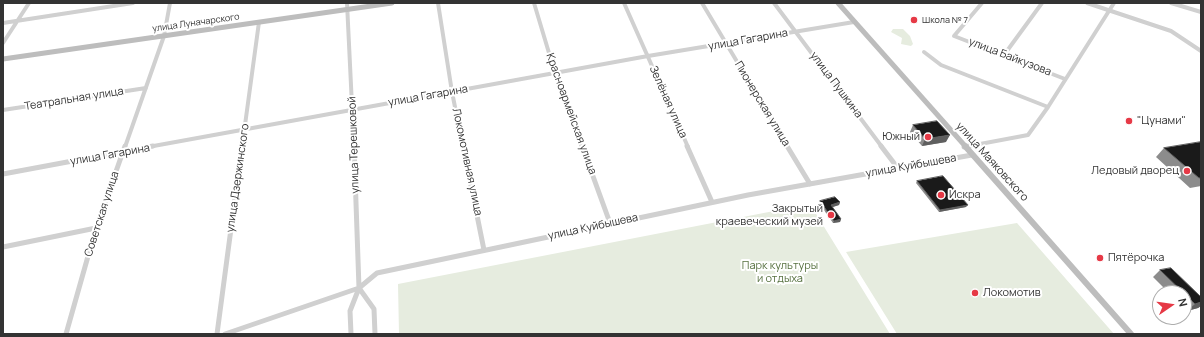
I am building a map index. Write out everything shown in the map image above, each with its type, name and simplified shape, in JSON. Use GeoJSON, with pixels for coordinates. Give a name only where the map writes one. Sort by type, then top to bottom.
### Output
{"type":"FeatureCollection","features":[{"type":"Feature","properties":{"kind":"main road","name":"улица Луначарского"},"geometry":{"type":"LineString","coordinates":[[3,59],[392,3]]}},
{"type":"Feature","properties":{"kind":"main road","name":"улица Маяковского"},"geometry":{"type":"LineString","coordinates":[[838,3],[1131,334]]}},
{"type":"Feature","properties":{"kind":"street"},"geometry":{"type":"LineString","coordinates":[[3,44],[29,3]]}},
{"type":"Feature","properties":{"kind":"street"},"geometry":{"type":"LineString","coordinates":[[3,22],[133,3]]}},
{"type":"Feature","properties":{"kind":"street","name":"Советская улица"},"geometry":{"type":"LineString","coordinates":[[66,334],[96,228],[164,36],[170,3]]}},
{"type":"Feature","properties":{"kind":"street","name":"улица Терешковой"},"geometry":{"type":"LineString","coordinates":[[347,3],[353,109],[359,288],[350,312],[351,334]]}},
{"type":"Feature","properties":{"kind":"street","name":"Локомотивная улица"},"geometry":{"type":"LineString","coordinates":[[438,3],[452,92],[484,250]]}},
{"type":"Feature","properties":{"kind":"street","name":"Красноармейская улица"},"geometry":{"type":"LineString","coordinates":[[534,3],[556,73],[610,224]]}},
{"type":"Feature","properties":{"kind":"street","name":"Зелёная улица"},"geometry":{"type":"LineString","coordinates":[[624,3],[712,202]]}},
{"type":"Feature","properties":{"kind":"street","name":"Пионерская улица"},"geometry":{"type":"LineString","coordinates":[[702,3],[810,184]]}},
{"type":"Feature","properties":{"kind":"street","name":"улица Пушкина"},"geometry":{"type":"LineString","coordinates":[[774,3],[897,167]]}},
{"type":"Feature","properties":{"kind":"street","name":"улица Байкузова"},"geometry":{"type":"LineString","coordinates":[[982,3],[954,36],[1066,79]]}},
{"type":"Feature","properties":{"kind":"street"},"geometry":{"type":"LineString","coordinates":[[1004,55],[1042,3]]}},
{"type":"Feature","properties":{"kind":"street"},"geometry":{"type":"LineString","coordinates":[[1087,3],[1171,31],[1201,51]]}},
{"type":"Feature","properties":{"kind":"street","name":"улица Куйбышева"},"geometry":{"type":"LineString","coordinates":[[964,147],[1028,134],[1048,107],[1114,3]]}},
{"type":"Feature","properties":{"kind":"street"},"geometry":{"type":"LineString","coordinates":[[1171,3],[1201,12]]}},
{"type":"Feature","properties":{"kind":"street","name":"улица Дзержинского"},"geometry":{"type":"LineString","coordinates":[[217,334],[259,22]]}},
{"type":"Feature","properties":{"kind":"street","name":"улица Гагарина"},"geometry":{"type":"LineString","coordinates":[[3,174],[648,56],[854,22]]}},
{"type":"Feature","properties":{"kind":"street"},"geometry":{"type":"LineString","coordinates":[[924,52],[941,65],[1048,107]]}},
{"type":"Feature","properties":{"kind":"street","name":"Театральная улица"},"geometry":{"type":"LineString","coordinates":[[3,110],[146,88]]}},
{"type":"Feature","properties":{"kind":"street","name":"улица Куйбышева"},"geometry":{"type":"LineString","coordinates":[[225,334],[359,288],[377,273],[712,202],[897,167],[972,155]]}},
{"type":"Feature","properties":{"kind":"street"},"geometry":{"type":"LineString","coordinates":[[3,247],[96,228]]}},
{"type":"Feature","properties":{"kind":"street"},"geometry":{"type":"LineString","coordinates":[[359,288],[374,309],[375,334]]}},
{"type":"Feature","properties":{"kind":"green space"},"geometry":{"type":"Polygon","coordinates":[[[893,29],[903,29],[910,36],[913,44],[911,46],[901,44],[902,38],[891,32],[893,29]]]}},
{"type":"Feature","properties":{"kind":"green space","name":"Парк культуры и отдыха"},"geometry":{"type":"Polygon","coordinates":[[[810,204],[890,334],[399,334],[398,284],[810,204]]]}},
{"type":"Feature","properties":{"kind":"green space","name":"Локомотив"},"geometry":{"type":"Polygon","coordinates":[[[1017,223],[1114,334],[897,334],[846,252],[1017,223]]]}},
{"type":"Feature","properties":{"kind":"building"},"geometry":{"type":"Polygon","coordinates":[[[937,121],[950,135],[925,139],[913,125],[937,121]]]}},
{"type":"Feature","properties":{"kind":"building"},"geometry":{"type":"Polygon","coordinates":[[[1201,142],[1201,178],[1199,178],[1164,148],[1201,142]]]}},
{"type":"Feature","properties":{"kind":"building","name":"Искра"},"geometry":{"type":"Polygon","coordinates":[[[943,176],[968,205],[940,210],[917,181],[943,176]]]}},
{"type":"Feature","properties":{"kind":"building","name":"Закрытый краевеческий музей"},"geometry":{"type":"Polygon","coordinates":[[[835,197],[840,202],[831,205],[841,219],[834,221],[820,201],[835,197]]]}},
{"type":"Feature","properties":{"kind":"building"},"geometry":{"type":"Polygon","coordinates":[[[1171,268],[1189,285],[1175,285],[1160,270],[1171,268]]]}},
{"type":"Feature","properties":{"kind":"building"},"geometry":{"type":"Polygon","coordinates":[[[1192,288],[1201,297],[1201,302],[1195,304],[1192,301],[1192,288]]]}},
{"type":"Feature","properties":{"kind":"place","name":"Школа № 7"},"geometry":{"type":"Point","coordinates":[914,20]}},
{"type":"Feature","properties":{"kind":"place","name":"\"Цунами\""},"geometry":{"type":"Point","coordinates":[1129,121]}},
{"type":"Feature","properties":{"kind":"place","name":"Южный"},"geometry":{"type":"Point","coordinates":[928,137]}},
{"type":"Feature","properties":{"kind":"place","name":"Ледовый дворец"},"geometry":{"type":"Point","coordinates":[1187,171]}},
{"type":"Feature","properties":{"kind":"place","name":"Искра"},"geometry":{"type":"Point","coordinates":[941,195]}},
{"type":"Feature","properties":{"kind":"place","name":"Закрытый краевеческий музей"},"geometry":{"type":"Point","coordinates":[831,215]}},
{"type":"Feature","properties":{"kind":"place","name":"Пятёрочка"},"geometry":{"type":"Point","coordinates":[1100,258]}},
{"type":"Feature","properties":{"kind":"place","name":"Локомотив"},"geometry":{"type":"Point","coordinates":[975,293]}}]}
